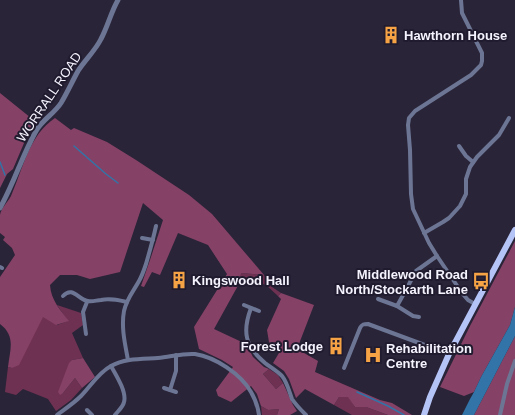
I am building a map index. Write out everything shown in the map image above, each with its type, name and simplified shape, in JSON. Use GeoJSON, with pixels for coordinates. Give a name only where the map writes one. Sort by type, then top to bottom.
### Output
{"type":"FeatureCollection","features":[{"type":"Feature","properties":{"kind":"main road"},"geometry":{"type":"LineString","coordinates":[[424,415],[448,354],[515,230]]}},
{"type":"Feature","properties":{"kind":"street","name":"WORRALL ROAD"},"geometry":{"type":"LineString","coordinates":[[0,208],[38,128],[56,110],[78,72],[98,43],[118,0]]}},
{"type":"Feature","properties":{"kind":"street"},"geometry":{"type":"LineString","coordinates":[[461,0],[462,13],[482,53],[481,65],[471,75],[411,114],[408,121],[411,194],[412,203],[417,217],[437,256],[462,293],[468,300],[475,304]]}},
{"type":"Feature","properties":{"kind":"street"},"geometry":{"type":"LineString","coordinates":[[424,232],[449,218],[460,206],[466,194],[466,179],[473,162],[499,135],[509,118]]}},
{"type":"Feature","properties":{"kind":"street"},"geometry":{"type":"LineString","coordinates":[[460,146],[466,156],[473,162]]}},
{"type":"Feature","properties":{"kind":"street"},"geometry":{"type":"LineString","coordinates":[[128,360],[124,341],[123,319],[127,302],[132,291],[140,281],[151,250],[156,226]]}},
{"type":"Feature","properties":{"kind":"street"},"geometry":{"type":"LineString","coordinates":[[142,238],[153,240]]}},
{"type":"Feature","properties":{"kind":"street"},"geometry":{"type":"LineString","coordinates":[[397,306],[416,271],[437,256]]}},
{"type":"Feature","properties":{"kind":"street"},"geometry":{"type":"LineString","coordinates":[[63,296],[68,292],[72,292],[87,302],[111,299],[127,302]]}},
{"type":"Feature","properties":{"kind":"street"},"geometry":{"type":"LineString","coordinates":[[378,299],[397,306],[413,316],[419,317]]}},
{"type":"Feature","properties":{"kind":"street"},"geometry":{"type":"LineString","coordinates":[[86,334],[83,312],[87,302]]}},
{"type":"Feature","properties":{"kind":"street"},"geometry":{"type":"LineString","coordinates":[[244,305],[259,311]]}},
{"type":"Feature","properties":{"kind":"street"},"geometry":{"type":"LineString","coordinates":[[251,308],[246,323],[246,337],[250,346],[255,354],[282,375],[293,400],[300,410],[306,415]]}},
{"type":"Feature","properties":{"kind":"street"},"geometry":{"type":"LineString","coordinates":[[344,368],[360,328],[365,324],[448,354]]}},
{"type":"Feature","properties":{"kind":"street"},"geometry":{"type":"LineString","coordinates":[[58,414],[80,397],[102,372],[111,366],[128,360],[194,354],[218,362],[242,380],[254,398],[259,415]]}},
{"type":"Feature","properties":{"kind":"street"},"geometry":{"type":"LineString","coordinates":[[170,390],[176,371],[176,355]]}},
{"type":"Feature","properties":{"kind":"street"},"geometry":{"type":"LineString","coordinates":[[500,415],[507,384],[515,361]]}},
{"type":"Feature","properties":{"kind":"street"},"geometry":{"type":"LineString","coordinates":[[111,366],[120,382],[125,396],[124,403],[115,415]]}},
{"type":"Feature","properties":{"kind":"street"},"geometry":{"type":"LineString","coordinates":[[164,388],[176,392]]}},
{"type":"Feature","properties":{"kind":"street"},"geometry":{"type":"LineString","coordinates":[[87,410],[92,415]]}},
{"type":"Feature","properties":{"kind":"shaded area"},"geometry":{"type":"Polygon","coordinates":[[[0,93],[36,122],[27,136],[13,169],[7,174],[0,188],[0,93]]]}},
{"type":"Feature","properties":{"kind":"shaded area"},"geometry":{"type":"Polygon","coordinates":[[[55,118],[71,130],[74,128],[107,142],[189,195],[212,214],[264,275],[241,273],[240,282],[214,329],[246,344],[253,357],[264,367],[269,369],[263,374],[276,389],[283,383],[297,411],[290,415],[277,415],[279,409],[268,410],[261,406],[257,394],[251,386],[231,402],[218,396],[216,390],[233,367],[199,349],[194,327],[227,274],[208,245],[178,233],[160,275],[152,272],[144,287],[141,286],[163,220],[143,203],[120,272],[90,279],[77,275],[60,275],[50,285],[56,304],[69,321],[56,325],[43,317],[19,365],[12,368],[8,367],[11,344],[8,333],[0,324],[0,277],[15,255],[12,248],[3,240],[5,237],[0,233],[0,215],[11,196],[33,143],[46,125],[55,118]]]}},
{"type":"Feature","properties":{"kind":"shaded area"},"geometry":{"type":"Polygon","coordinates":[[[515,241],[515,307],[510,325],[474,392],[464,396],[440,387],[470,326],[515,241]]]}},
{"type":"Feature","properties":{"kind":"shaded area"},"geometry":{"type":"Polygon","coordinates":[[[241,273],[264,275],[272,287],[281,293],[278,296],[266,285],[252,281],[240,282],[241,273]]]}},
{"type":"Feature","properties":{"kind":"shaded area"},"geometry":{"type":"Polygon","coordinates":[[[281,293],[314,305],[297,349],[318,361],[315,372],[380,400],[392,403],[412,415],[388,415],[366,407],[355,407],[348,397],[339,397],[334,405],[305,389],[296,398],[289,379],[284,371],[273,363],[279,353],[269,342],[267,330],[281,299],[278,296],[281,293]]]}},
{"type":"Feature","properties":{"kind":"shaded area"},"geometry":{"type":"Polygon","coordinates":[[[57,305],[81,313],[83,325],[72,333],[83,358],[72,360],[63,393],[75,378],[82,388],[71,400],[56,411],[48,399],[23,389],[16,395],[5,392],[8,367],[12,368],[46,306],[57,325],[68,321],[57,305]]]}},
{"type":"Feature","properties":{"kind":"shaded area"},"geometry":{"type":"Polygon","coordinates":[[[515,336],[515,415],[474,415],[513,340],[515,336]]]}},
{"type":"Feature","properties":{"kind":"shaded area"},"geometry":{"type":"Polygon","coordinates":[[[83,358],[95,377],[82,388],[75,378],[60,395],[58,392],[69,363],[72,360],[83,358]]]}},
{"type":"Feature","properties":{"kind":"shaded area"},"geometry":{"type":"Polygon","coordinates":[[[269,369],[278,375],[283,383],[276,389],[263,374],[269,369]]]}},
{"type":"Feature","properties":{"kind":"shaded area"},"geometry":{"type":"Polygon","coordinates":[[[339,397],[349,397],[355,407],[366,407],[388,415],[352,415],[334,405],[339,397]]]}},
{"type":"Feature","properties":{"kind":"shaded area"},"geometry":{"type":"Polygon","coordinates":[[[261,406],[268,410],[279,409],[277,415],[262,415],[261,406]]]}},
{"type":"Feature","properties":{"kind":"water"},"geometry":{"type":"Polygon","coordinates":[[[515,307],[515,336],[474,415],[462,415],[510,325],[515,307]]]}},
{"type":"Feature","properties":{"kind":"waterway"},"geometry":{"type":"LineString","coordinates":[[74,146],[118,183]]}},
{"type":"Feature","properties":{"kind":"waterway"},"geometry":{"type":"LineString","coordinates":[[0,162],[5,175]]}},
{"type":"Feature","properties":{"kind":"waterway"},"geometry":{"type":"LineString","coordinates":[[357,392],[404,415]]}},
{"type":"Feature","properties":{"kind":"place","name":"Hawthorn House"},"geometry":{"type":"Point","coordinates":[391,35]}},
{"type":"Feature","properties":{"kind":"place","name":"Kingswood Hall"},"geometry":{"type":"Point","coordinates":[179,280]}},
{"type":"Feature","properties":{"kind":"place","name":"Middlewood Road North/Stockarth Lane"},"geometry":{"type":"Point","coordinates":[481,281]}},
{"type":"Feature","properties":{"kind":"place","name":"Forest Lodge"},"geometry":{"type":"Point","coordinates":[336,346]}},
{"type":"Feature","properties":{"kind":"place","name":"Rehabilitation Centre"},"geometry":{"type":"Point","coordinates":[373,355]}}]}
